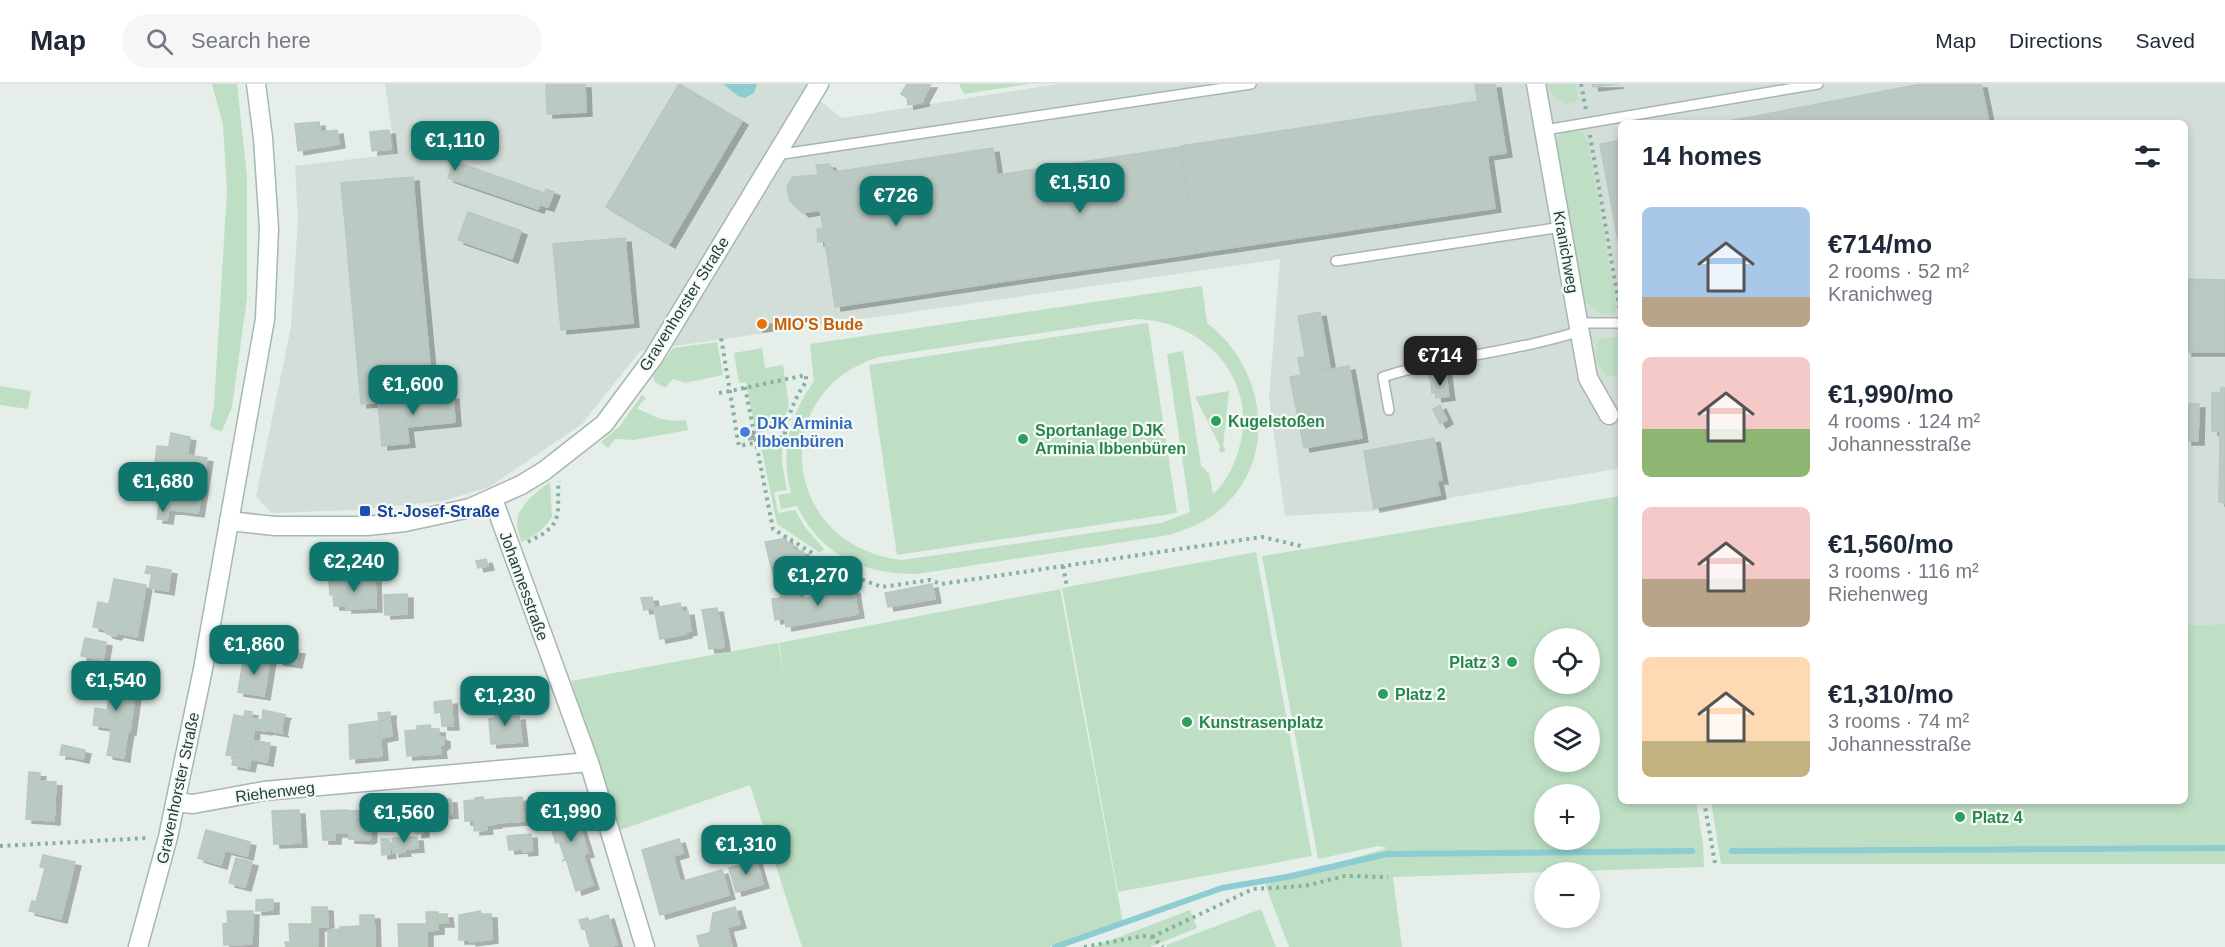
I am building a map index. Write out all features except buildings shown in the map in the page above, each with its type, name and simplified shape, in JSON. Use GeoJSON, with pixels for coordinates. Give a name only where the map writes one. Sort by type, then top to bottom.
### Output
{"type":"FeatureCollection","features":[{"type":"Feature","properties":{"kind":"street","name":"Gravenhorster Straße"},"geometry":{"type":"LineString","coordinates":[[138,947],[168,837],[203,669],[265,319],[269,229],[263,138],[256,84]]}},
{"type":"Feature","properties":{"kind":"street","name":"Gravenhorster Straße"},"geometry":{"type":"LineString","coordinates":[[229,521],[275,526],[368,526],[444,515],[493,499],[544,471],[603,424],[653,358],[819,84]]}},
{"type":"Feature","properties":{"kind":"street","name":"Kranichweg"},"geometry":{"type":"LineString","coordinates":[[1536,84],[1588,378],[1615,417]]}},
{"type":"Feature","properties":{"kind":"street","name":"Johannesstraße"},"geometry":{"type":"LineString","coordinates":[[493,499],[589,762],[645,947]]}},
{"type":"Feature","properties":{"kind":"street","name":"Riehenweg"},"geometry":{"type":"LineString","coordinates":[[176,802],[193,804],[264,791],[589,762]]}},
{"type":"Feature","properties":{"kind":"lane"},"geometry":{"type":"LineString","coordinates":[[775,155],[1251,84]]}},
{"type":"Feature","properties":{"kind":"lane"},"geometry":{"type":"LineString","coordinates":[[1545,130],[1818,84]]}},
{"type":"Feature","properties":{"kind":"lane"},"geometry":{"type":"LineString","coordinates":[[1336,261],[1562,227]]}},
{"type":"Feature","properties":{"kind":"lane"},"geometry":{"type":"LineString","coordinates":[[1389,410],[1383,376],[1420,364],[1556,339],[1579,327],[1618,323]]}},
{"type":"Feature","properties":{"kind":"path"},"geometry":{"type":"LineString","coordinates":[[1581,84],[1618,294]]}},
{"type":"Feature","properties":{"kind":"path"},"geometry":{"type":"LineString","coordinates":[[719,393],[730,391],[746,387],[806,375],[806,382],[797,394],[784,437],[739,446],[730,391],[720,337]]}},
{"type":"Feature","properties":{"kind":"path"},"geometry":{"type":"LineString","coordinates":[[746,387],[773,529],[814,554],[820,588],[863,580],[882,587],[930,580],[941,584],[1262,537],[1301,546]]}},
{"type":"Feature","properties":{"kind":"path"},"geometry":{"type":"LineString","coordinates":[[730,443],[738,441]]}},
{"type":"Feature","properties":{"kind":"path"},"geometry":{"type":"LineString","coordinates":[[512,552],[547,532],[555,524],[558,511],[558,484],[561,476]]}},
{"type":"Feature","properties":{"kind":"path"},"geometry":{"type":"LineString","coordinates":[[1063,566],[1067,587]]}},
{"type":"Feature","properties":{"kind":"path"},"geometry":{"type":"LineString","coordinates":[[1705,804],[1715,863]]}},
{"type":"Feature","properties":{"kind":"path"},"geometry":{"type":"LineString","coordinates":[[0,846],[168,837]]}},
{"type":"Feature","properties":{"kind":"path"},"geometry":{"type":"LineString","coordinates":[[1084,947],[1123,939],[1152,937],[1253,889],[1305,886],[1345,876],[1388,877]]}},
{"type":"Feature","properties":{"kind":"path"},"geometry":{"type":"LineString","coordinates":[[1152,937],[1163,947]]}},
{"type":"Feature","properties":{"kind":"shaded area"},"geometry":{"type":"Polygon","coordinates":[[[385,84],[815,84],[816,98],[842,118],[1058,84],[2225,84],[2225,624],[2188,625],[2188,120],[1618,120],[1618,469],[1375,511],[1285,516],[1269,398],[1280,259],[640,351],[582,424],[489,487],[443,501],[354,510],[271,513],[256,496],[291,327],[298,218],[295,166],[395,154],[385,84]]]}},
{"type":"Feature","properties":{"kind":"green space"},"geometry":{"type":"Polygon","coordinates":[[[212,84],[237,84],[247,176],[247,298],[232,407],[222,431],[213,429],[210,425],[214,406],[227,190],[223,125],[212,84]]]}},
{"type":"Feature","properties":{"kind":"green space"},"geometry":{"type":"Polygon","coordinates":[[[959,84],[1029,84],[964,94],[959,84]]]}},
{"type":"Feature","properties":{"kind":"green space"},"geometry":{"type":"Polygon","coordinates":[[[1545,84],[1576,84],[1578,98],[1574,103],[1565,104],[1555,97],[1545,84]]]}},
{"type":"Feature","properties":{"kind":"green space"},"geometry":{"type":"Polygon","coordinates":[[[1576,130],[1583,133],[1588,142],[1617,309],[1613,315],[1602,314],[1579,297],[1554,146],[1559,135],[1576,130]]]}},
{"type":"Feature","properties":{"kind":"green space"},"geometry":{"type":"Polygon","coordinates":[[[1202,286],[1207,323],[1228,343],[1243,366],[1253,391],[1258,417],[1257,444],[1250,470],[1236,493],[1210,518],[1169,535],[917,574],[879,570],[846,559],[832,549],[818,538],[797,506],[781,509],[778,495],[791,493],[786,462],[789,434],[798,408],[814,381],[810,344],[1202,286]],[[1135,319],[879,357],[842,375],[817,402],[804,433],[802,466],[811,499],[831,527],[862,549],[902,560],[1161,523],[1190,512],[1167,354],[1183,351],[1201,466],[1209,473],[1213,494],[1228,475],[1238,452],[1243,426],[1241,401],[1234,379],[1221,359],[1204,343],[1184,330],[1160,322],[1135,319]]]}},
{"type":"Feature","properties":{"kind":"green space","name":"Sportanlage DJK Arminia Ibbenbüren"},"geometry":{"type":"Polygon","coordinates":[[[1148,323],[1177,513],[897,555],[869,365],[1148,323]]]}},
{"type":"Feature","properties":{"kind":"green space"},"geometry":{"type":"Polygon","coordinates":[[[1618,337],[1618,377],[1607,376],[1597,360],[1597,341],[1603,338],[1618,337]]]}},
{"type":"Feature","properties":{"kind":"green space"},"geometry":{"type":"Polygon","coordinates":[[[717,342],[723,375],[685,383],[673,379],[665,388],[655,382],[653,376],[673,348],[717,342]]]}},
{"type":"Feature","properties":{"kind":"green space"},"geometry":{"type":"Polygon","coordinates":[[[762,348],[765,368],[783,365],[789,406],[781,428],[756,433],[746,382],[739,383],[734,353],[762,348]]]}},
{"type":"Feature","properties":{"kind":"green space"},"geometry":{"type":"Polygon","coordinates":[[[0,386],[31,391],[28,409],[0,405],[0,386]]]}},
{"type":"Feature","properties":{"kind":"green space","name":"Kugelstoßen"},"geometry":{"type":"Polygon","coordinates":[[[1229,391],[1223,446],[1226,450],[1221,453],[1220,446],[1195,397],[1229,391]]]}},
{"type":"Feature","properties":{"kind":"green space"},"geometry":{"type":"Polygon","coordinates":[[[642,395],[646,398],[637,408],[672,421],[686,420],[688,430],[634,440],[615,439],[608,448],[601,442],[619,427],[642,395]]]}},
{"type":"Feature","properties":{"kind":"green space"},"geometry":{"type":"Polygon","coordinates":[[[782,442],[782,463],[787,490],[774,492],[778,513],[795,510],[805,527],[824,549],[820,553],[777,524],[761,446],[782,442]]]}},
{"type":"Feature","properties":{"kind":"green space"},"geometry":{"type":"Polygon","coordinates":[[[550,482],[552,517],[538,532],[521,542],[517,528],[520,511],[550,482]]]}},
{"type":"Feature","properties":{"kind":"green space"},"geometry":{"type":"Polygon","coordinates":[[[1618,497],[1618,804],[1696,804],[1704,867],[1600,870],[1600,862],[1534,862],[1534,872],[1393,877],[1402,947],[1289,947],[1265,884],[1388,848],[1378,846],[1318,859],[1262,556],[1618,497]]]}},
{"type":"Feature","properties":{"kind":"green space","name":"Kunstrasenplatz"},"geometry":{"type":"Polygon","coordinates":[[[1256,552],[1312,856],[1118,892],[1062,588],[1256,552]]]}},
{"type":"Feature","properties":{"kind":"green space"},"geometry":{"type":"Polygon","coordinates":[[[1060,589],[1123,923],[1049,947],[802,947],[750,785],[620,830],[571,681],[778,643],[784,676],[779,643],[1060,589]]]}},
{"type":"Feature","properties":{"kind":"green space"},"geometry":{"type":"Polygon","coordinates":[[[2225,624],[2225,864],[1721,864],[1711,804],[2188,804],[2188,625],[2225,624]]]}},
{"type":"Feature","properties":{"kind":"green space"},"geometry":{"type":"Polygon","coordinates":[[[1261,909],[1276,947],[1167,947],[1166,945],[1261,909]]]}},
{"type":"Feature","properties":{"kind":"green space"},"geometry":{"type":"Polygon","coordinates":[[[1190,910],[1197,928],[1150,947],[1093,947],[1190,910]]]}},
{"type":"Feature","properties":{"kind":"water"},"geometry":{"type":"Polygon","coordinates":[[[723,84],[757,84],[754,93],[745,98],[738,96],[723,84]]]}},
{"type":"Feature","properties":{"kind":"waterway"},"geometry":{"type":"LineString","coordinates":[[1732,851],[2225,848]]}},
{"type":"Feature","properties":{"kind":"waterway"},"geometry":{"type":"LineString","coordinates":[[1055,947],[1222,888],[1287,877],[1387,854],[1692,851]]}},
{"type":"Feature","properties":{"kind":"place","name":"MIO'S Bude"},"geometry":{"type":"Point","coordinates":[762,324]}},
{"type":"Feature","properties":{"kind":"place","name":"Kugelstoßen"},"geometry":{"type":"Point","coordinates":[1216,421]}},
{"type":"Feature","properties":{"kind":"place","name":"DJK Arminia Ibbenbüren"},"geometry":{"type":"Point","coordinates":[745,432]}},
{"type":"Feature","properties":{"kind":"place","name":"Sportanlage DJK Arminia Ibbenbüren"},"geometry":{"type":"Point","coordinates":[1023,439]}},
{"type":"Feature","properties":{"kind":"place","name":"St.-Josef-Straße"},"geometry":{"type":"Point","coordinates":[365,511]}},
{"type":"Feature","properties":{"kind":"place","name":"Platz 3"},"geometry":{"type":"Point","coordinates":[1512,662]}},
{"type":"Feature","properties":{"kind":"place","name":"Platz 2"},"geometry":{"type":"Point","coordinates":[1383,694]}},
{"type":"Feature","properties":{"kind":"place","name":"Kunstrasenplatz"},"geometry":{"type":"Point","coordinates":[1187,722]}},
{"type":"Feature","properties":{"kind":"place","name":"Platz 4"},"geometry":{"type":"Point","coordinates":[1960,817]}}]}
